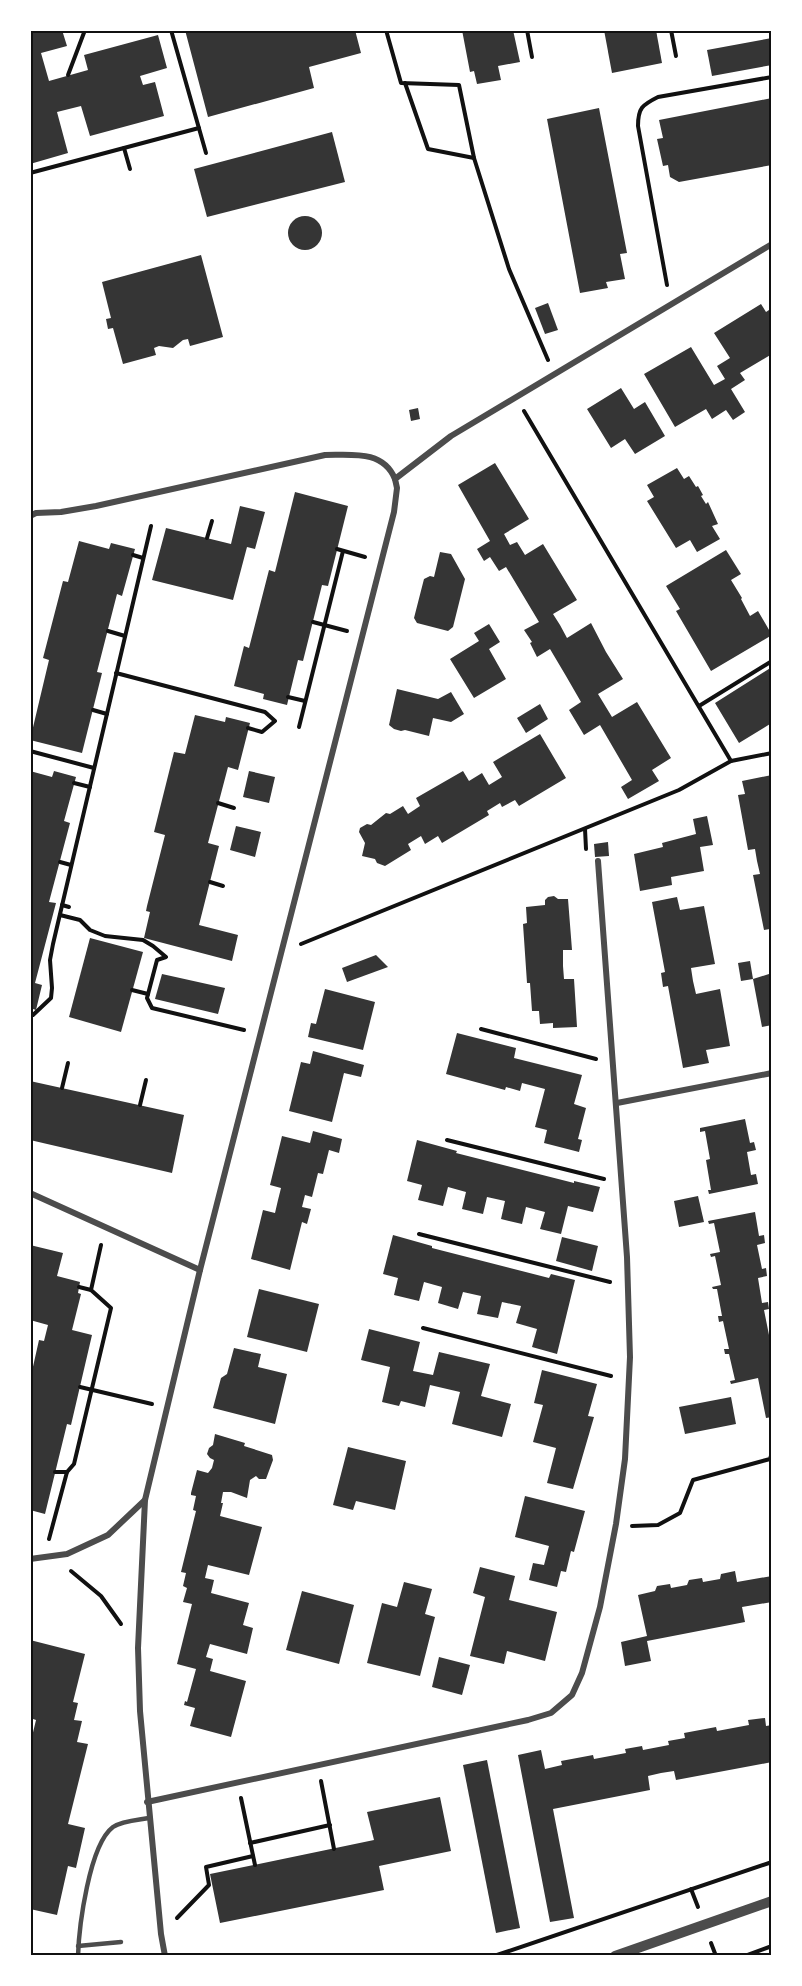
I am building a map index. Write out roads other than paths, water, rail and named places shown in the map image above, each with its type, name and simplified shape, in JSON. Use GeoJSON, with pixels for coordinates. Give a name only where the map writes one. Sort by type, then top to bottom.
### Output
{"type":"FeatureCollection","features":[{"type":"Feature","properties":{"kind":"street"},"geometry":{"type":"LineString","coordinates":[[395,479],[451,436],[772,244]]}},
{"type":"Feature","properties":{"kind":"street"},"geometry":{"type":"LineString","coordinates":[[30,516],[36,513],[61,512],[96,506],[325,455],[358,455],[380,460],[390,468],[397,488],[394,512],[382,561],[200,1270],[145,1500],[138,1648],[140,1711],[147,1802],[165,1956]]}},
{"type":"Feature","properties":{"kind":"street"},"geometry":{"type":"LineString","coordinates":[[147,1802],[551,1713],[572,1695],[582,1673],[600,1607],[616,1524],[626,1459],[629,1380],[628,1286],[622,1184],[598,861]]}},
{"type":"Feature","properties":{"kind":"street"},"geometry":{"type":"LineString","coordinates":[[617,1102],[772,1073]]}},
{"type":"Feature","properties":{"kind":"street"},"geometry":{"type":"LineString","coordinates":[[30,1193],[200,1270]]}},
{"type":"Feature","properties":{"kind":"street"},"geometry":{"type":"LineString","coordinates":[[30,1558],[68,1554],[108,1535],[145,1500]]}},
{"type":"Feature","properties":{"kind":"street"},"geometry":{"type":"LineString","coordinates":[[615,1956],[772,1901]]}},
{"type":"Feature","properties":{"kind":"lane"},"geometry":{"type":"LineString","coordinates":[[78,1956],[78,1930],[83,1904],[105,1834],[115,1826],[149,1818]]}},
{"type":"Feature","properties":{"kind":"lane"},"geometry":{"type":"LineString","coordinates":[[78,1946],[121,1942]]}}]}
